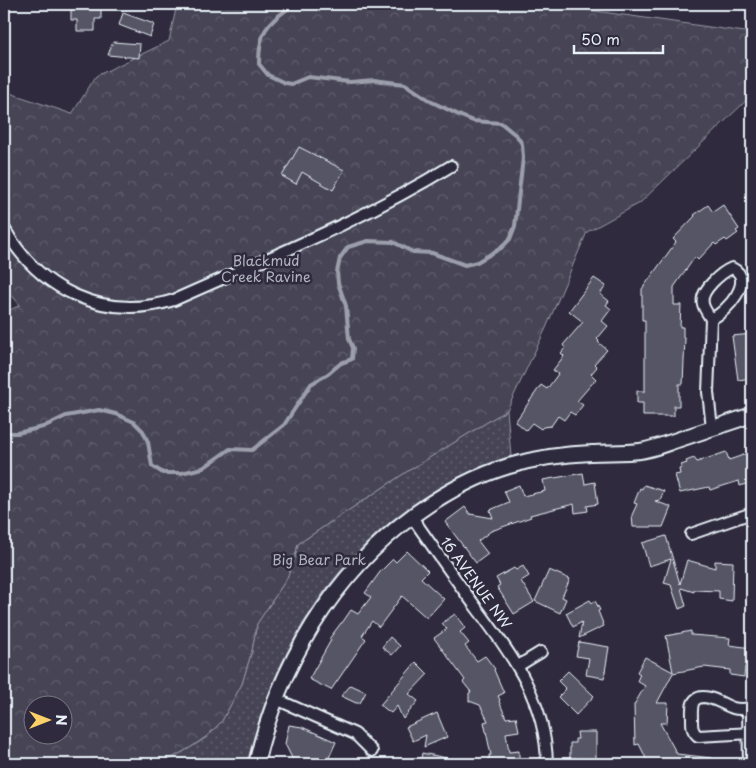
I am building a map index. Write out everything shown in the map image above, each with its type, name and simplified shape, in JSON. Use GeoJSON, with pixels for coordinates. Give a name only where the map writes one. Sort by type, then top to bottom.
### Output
{"type":"FeatureCollection","features":[{"type":"Feature","properties":{"kind":"street"},"geometry":{"type":"LineString","coordinates":[[4,228],[26,258],[44,276],[63,289],[88,300],[108,305],[124,308],[146,307],[174,300],[342,226],[451,166]]}},
{"type":"Feature","properties":{"kind":"street"},"geometry":{"type":"LineString","coordinates":[[711,319],[725,311],[744,289],[746,283],[739,270],[732,268],[725,271],[707,288],[702,298],[711,319],[708,392],[712,428]]}},
{"type":"Feature","properties":{"kind":"street"},"geometry":{"type":"LineString","coordinates":[[256,764],[265,728],[300,644],[332,596],[366,555],[427,506],[464,484],[509,466],[559,455],[641,451],[752,415]]}},
{"type":"Feature","properties":{"kind":"street"},"geometry":{"type":"LineString","coordinates":[[691,534],[752,513]]}},
{"type":"Feature","properties":{"kind":"street","name":"16 AVENUE NW"},"geometry":{"type":"LineString","coordinates":[[412,517],[518,666],[531,690],[539,711],[543,728],[546,764]]}},
{"type":"Feature","properties":{"kind":"street"},"geometry":{"type":"LineString","coordinates":[[518,666],[541,652]]}},
{"type":"Feature","properties":{"kind":"street"},"geometry":{"type":"LineString","coordinates":[[749,764],[750,733],[750,708],[735,709],[705,697],[694,701],[692,706],[692,724],[694,733],[698,736],[750,733]]}},
{"type":"Feature","properties":{"kind":"street"},"geometry":{"type":"LineString","coordinates":[[276,699],[355,734],[372,751]]}},
{"type":"Feature","properties":{"kind":"green space","name":"Blackmud Creek Ravine"},"geometry":{"type":"Polygon","coordinates":[[[177,4],[553,4],[752,33],[752,95],[640,203],[587,232],[546,328],[507,410],[408,471],[298,544],[294,562],[286,580],[257,624],[252,651],[242,684],[222,721],[207,736],[161,764],[4,764],[4,313],[20,305],[4,286],[4,130],[7,92],[72,114],[96,76],[169,41],[177,4]]]}},
{"type":"Feature","properties":{"kind":"green space","name":"Big Bear Park"},"geometry":{"type":"Polygon","coordinates":[[[507,410],[511,456],[460,477],[414,504],[374,536],[338,574],[308,616],[282,662],[262,712],[247,764],[161,764],[207,737],[222,721],[242,684],[252,651],[257,624],[286,580],[294,562],[298,544],[408,471],[507,410]]]}},
{"type":"Feature","properties":{"kind":"building"},"geometry":{"type":"Polygon","coordinates":[[[71,4],[101,4],[101,19],[95,19],[95,31],[77,31],[77,20],[71,20],[71,4]]]}},
{"type":"Feature","properties":{"kind":"building"},"geometry":{"type":"Polygon","coordinates":[[[123,13],[154,24],[150,37],[119,25],[123,13]]]}},
{"type":"Feature","properties":{"kind":"building"},"geometry":{"type":"Polygon","coordinates":[[[113,42],[140,44],[139,58],[108,55],[113,42]]]}},
{"type":"Feature","properties":{"kind":"building"},"geometry":{"type":"Polygon","coordinates":[[[299,147],[344,170],[333,190],[302,172],[296,184],[282,176],[299,147]]]}},
{"type":"Feature","properties":{"kind":"building"},"geometry":{"type":"Polygon","coordinates":[[[708,205],[713,212],[723,205],[739,229],[736,231],[738,233],[727,241],[725,239],[716,245],[714,243],[698,260],[695,257],[674,287],[674,305],[681,305],[680,327],[683,327],[683,338],[685,338],[683,384],[679,384],[679,406],[674,406],[674,416],[643,416],[643,403],[637,403],[637,391],[645,391],[645,320],[642,320],[642,289],[676,242],[673,239],[694,215],[708,205]]]}},
{"type":"Feature","properties":{"kind":"building"},"geometry":{"type":"Polygon","coordinates":[[[594,278],[606,286],[600,294],[609,301],[606,305],[611,309],[602,321],[608,326],[597,339],[607,350],[594,364],[597,367],[591,374],[596,379],[577,401],[583,405],[575,415],[570,412],[564,420],[558,416],[551,426],[541,429],[532,423],[526,430],[515,422],[541,385],[547,389],[558,374],[553,370],[564,356],[561,353],[565,348],[563,345],[583,322],[569,311],[594,278]]]}},
{"type":"Feature","properties":{"kind":"building"},"geometry":{"type":"Polygon","coordinates":[[[752,334],[752,378],[738,380],[732,336],[752,334]]]}},
{"type":"Feature","properties":{"kind":"building"},"geometry":{"type":"Polygon","coordinates":[[[726,452],[729,460],[752,452],[752,476],[749,477],[751,482],[740,486],[739,481],[710,490],[709,487],[680,493],[675,475],[680,474],[679,469],[682,468],[681,465],[694,458],[697,462],[726,452]]]}},
{"type":"Feature","properties":{"kind":"building"},"geometry":{"type":"Polygon","coordinates":[[[583,473],[585,484],[595,482],[598,504],[587,506],[588,511],[575,513],[574,504],[530,515],[531,517],[491,531],[478,541],[488,554],[476,563],[445,522],[465,507],[470,514],[493,518],[490,510],[509,502],[504,491],[519,485],[523,496],[545,491],[543,480],[583,473]]]}},
{"type":"Feature","properties":{"kind":"building"},"geometry":{"type":"Polygon","coordinates":[[[644,485],[664,491],[660,500],[655,501],[671,507],[663,527],[633,527],[632,515],[637,504],[634,503],[640,488],[642,489],[644,485]]]}},
{"type":"Feature","properties":{"kind":"building"},"geometry":{"type":"Polygon","coordinates":[[[666,536],[680,584],[687,560],[715,568],[715,561],[733,562],[732,601],[719,599],[719,591],[694,590],[694,592],[681,588],[686,606],[679,609],[671,585],[664,583],[671,559],[649,566],[642,543],[666,536]]]}},
{"type":"Feature","properties":{"kind":"building"},"geometry":{"type":"Polygon","coordinates":[[[407,551],[428,571],[421,578],[444,599],[427,618],[402,596],[379,627],[372,621],[362,636],[366,639],[331,690],[309,679],[331,640],[329,639],[341,623],[351,610],[358,614],[371,597],[365,593],[380,572],[393,559],[396,562],[407,551]]]}},
{"type":"Feature","properties":{"kind":"building"},"geometry":{"type":"Polygon","coordinates":[[[523,566],[529,576],[521,581],[534,602],[514,614],[497,587],[500,585],[496,578],[514,568],[516,570],[523,566]]]}},
{"type":"Feature","properties":{"kind":"building"},"geometry":{"type":"Polygon","coordinates":[[[549,570],[570,579],[562,597],[566,599],[560,613],[535,601],[549,570]]]}},
{"type":"Feature","properties":{"kind":"building"},"geometry":{"type":"Polygon","coordinates":[[[590,600],[592,603],[595,601],[600,610],[598,611],[604,626],[579,638],[582,622],[573,627],[566,613],[590,600]]]}},
{"type":"Feature","properties":{"kind":"building"},"geometry":{"type":"Polygon","coordinates":[[[455,614],[465,628],[460,632],[469,643],[465,646],[477,661],[485,656],[495,669],[504,693],[498,696],[506,718],[516,717],[519,731],[506,733],[509,752],[519,751],[519,764],[489,764],[489,755],[491,755],[484,722],[488,721],[480,705],[469,701],[469,693],[471,692],[463,682],[465,680],[434,638],[447,629],[442,623],[455,614]]]}},
{"type":"Feature","properties":{"kind":"building"},"geometry":{"type":"Polygon","coordinates":[[[691,631],[691,635],[730,638],[729,645],[752,648],[752,668],[745,667],[744,677],[730,675],[730,670],[704,667],[673,673],[657,703],[668,703],[667,723],[660,723],[677,754],[712,758],[712,764],[649,764],[646,762],[639,744],[635,745],[634,705],[645,686],[637,681],[640,674],[637,672],[645,657],[673,672],[666,636],[691,631]]]}},
{"type":"Feature","properties":{"kind":"building"},"geometry":{"type":"Polygon","coordinates":[[[390,637],[400,646],[392,655],[382,647],[390,637]]]}},
{"type":"Feature","properties":{"kind":"building"},"geometry":{"type":"Polygon","coordinates":[[[579,642],[609,647],[604,678],[586,675],[589,658],[576,656],[579,642]]]}},
{"type":"Feature","properties":{"kind":"building"},"geometry":{"type":"Polygon","coordinates":[[[416,662],[428,674],[409,694],[418,701],[403,719],[397,706],[391,713],[380,705],[416,662]]]}},
{"type":"Feature","properties":{"kind":"building"},"geometry":{"type":"Polygon","coordinates":[[[568,671],[594,696],[576,715],[558,697],[566,689],[558,681],[568,671]]]}},
{"type":"Feature","properties":{"kind":"building"},"geometry":{"type":"Polygon","coordinates":[[[351,685],[366,692],[360,703],[341,696],[351,685]]]}},
{"type":"Feature","properties":{"kind":"building"},"geometry":{"type":"Polygon","coordinates":[[[437,713],[447,737],[424,747],[426,735],[413,741],[406,727],[437,713]]]}},
{"type":"Feature","properties":{"kind":"building"},"geometry":{"type":"Polygon","coordinates":[[[289,725],[302,727],[336,742],[326,764],[295,764],[285,744],[289,725]]]}},
{"type":"Feature","properties":{"kind":"building"},"geometry":{"type":"Polygon","coordinates":[[[577,732],[596,732],[596,764],[576,764],[576,758],[570,758],[570,743],[575,743],[575,739],[578,739],[577,732]]]}},
{"type":"Feature","properties":{"kind":"building"},"geometry":{"type":"Polygon","coordinates":[[[422,753],[456,760],[456,764],[420,764],[422,753]]]}},
{"type":"Feature","properties":{"kind":"waterway"},"geometry":{"type":"LineString","coordinates":[[4,433],[17,433],[43,427],[66,416],[99,410],[116,414],[134,422],[143,431],[148,442],[152,466],[163,473],[181,473],[203,468],[230,449],[252,450],[284,425],[311,384],[328,374],[341,363],[352,359],[353,348],[349,339],[346,306],[338,283],[337,272],[340,258],[348,247],[368,241],[393,242],[413,252],[432,253],[465,265],[477,262],[501,248],[510,239],[515,226],[523,158],[522,144],[517,136],[501,123],[473,121],[461,116],[432,102],[405,84],[374,80],[350,82],[308,77],[291,84],[268,75],[259,64],[259,52],[263,34],[272,22],[294,4]]}}]}
